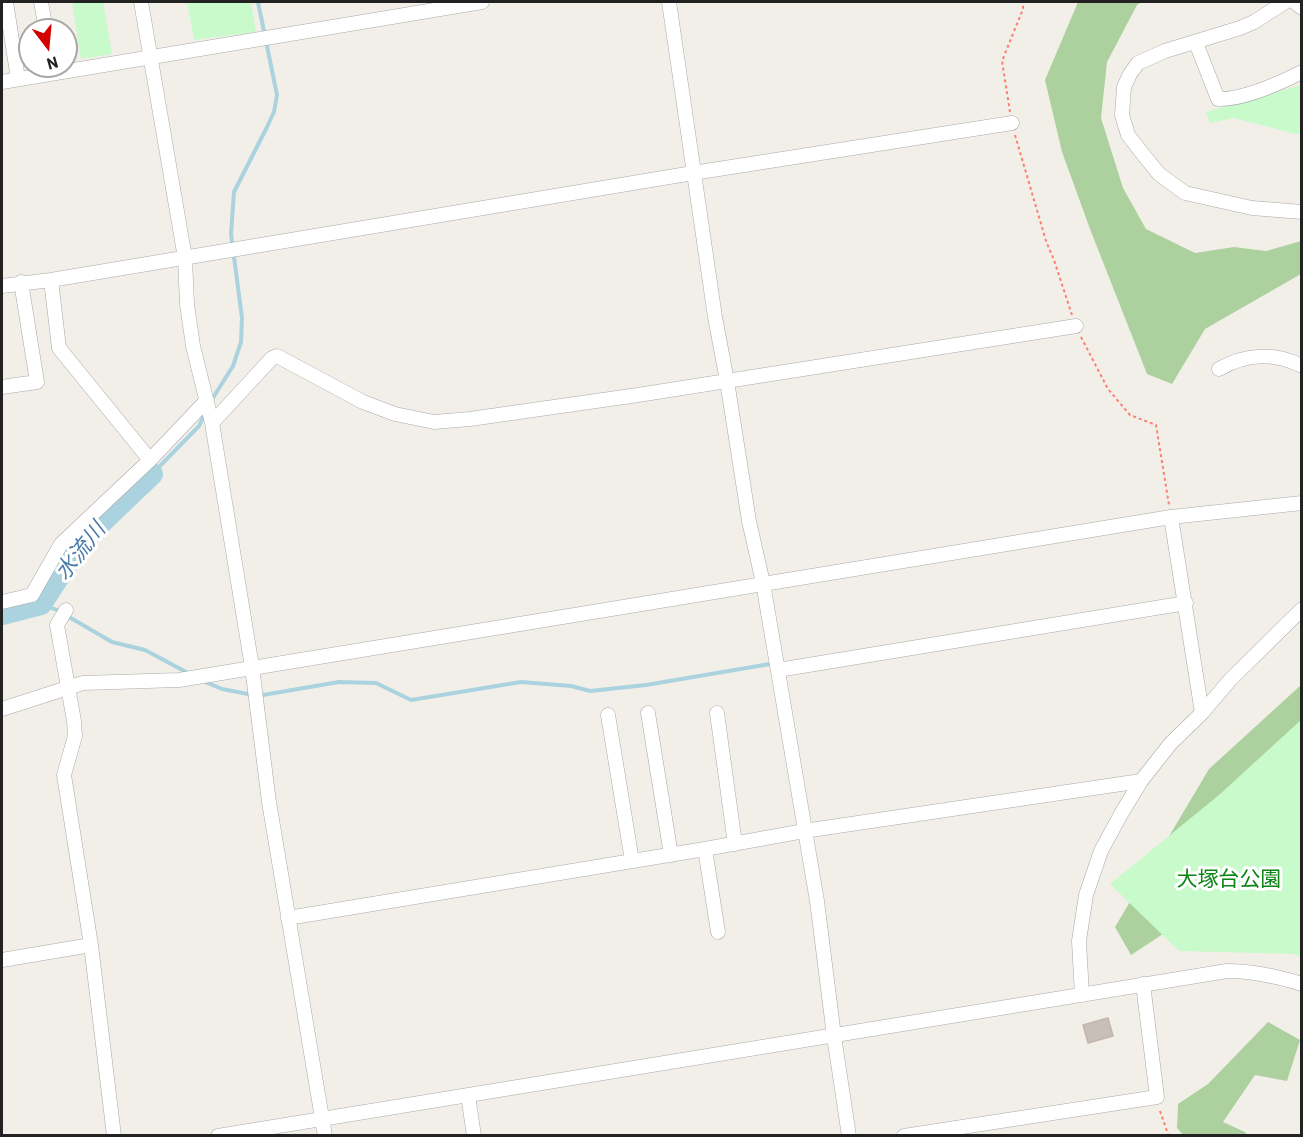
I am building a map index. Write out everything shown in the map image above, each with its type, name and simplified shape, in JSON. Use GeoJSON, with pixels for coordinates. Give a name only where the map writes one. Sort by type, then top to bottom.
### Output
{"type":"FeatureCollection","features":[{"type":"Feature","properties":{"kind":"street"},"geometry":{"type":"LineString","coordinates":[[6,2],[18,79]]}},
{"type":"Feature","properties":{"kind":"street"},"geometry":{"type":"LineString","coordinates":[[41,2],[43,18]]}},
{"type":"Feature","properties":{"kind":"street"},"geometry":{"type":"LineString","coordinates":[[141,2],[185,258],[187,304],[193,346],[213,423],[252,667],[264,769],[326,1136]]}},
{"type":"Feature","properties":{"kind":"street"},"geometry":{"type":"LineString","coordinates":[[78,66],[482,2]]}},
{"type":"Feature","properties":{"kind":"street"},"geometry":{"type":"LineString","coordinates":[[669,2],[715,317],[817,901],[849,1136]]}},
{"type":"Feature","properties":{"kind":"street"},"geometry":{"type":"LineString","coordinates":[[1285,2],[1254,22],[1152,56],[1135,66],[1122,94],[1122,116],[1128,135],[1160,174],[1185,193],[1252,208],[1302,212]]}},
{"type":"Feature","properties":{"kind":"street"},"geometry":{"type":"LineString","coordinates":[[1293,2],[1302,8]]}},
{"type":"Feature","properties":{"kind":"street"},"geometry":{"type":"LineString","coordinates":[[1196,43],[1218,99],[1233,98],[1302,72]]}},
{"type":"Feature","properties":{"kind":"street"},"geometry":{"type":"LineString","coordinates":[[2,82],[22,78]]}},
{"type":"Feature","properties":{"kind":"street"},"geometry":{"type":"LineString","coordinates":[[2,286],[51,280],[693,173],[1012,123]]}},
{"type":"Feature","properties":{"kind":"street"},"geometry":{"type":"LineString","coordinates":[[51,280],[59,348],[150,460]]}},
{"type":"Feature","properties":{"kind":"street"},"geometry":{"type":"LineString","coordinates":[[2,387],[37,382],[21,282]]}},
{"type":"Feature","properties":{"kind":"street"},"geometry":{"type":"LineString","coordinates":[[213,423],[272,358],[278,356],[363,402],[395,414],[434,422],[470,419],[727,381],[1076,326]]}},
{"type":"Feature","properties":{"kind":"street"},"geometry":{"type":"LineString","coordinates":[[1219,369],[1232,361],[1271,356],[1302,366]]}},
{"type":"Feature","properties":{"kind":"street"},"geometry":{"type":"LineString","coordinates":[[2,602],[32,595],[61,544],[150,460],[207,400]]}},
{"type":"Feature","properties":{"kind":"street"},"geometry":{"type":"LineString","coordinates":[[2,709],[83,683],[179,680],[1171,517],[1302,503]]}},
{"type":"Feature","properties":{"kind":"street"},"geometry":{"type":"LineString","coordinates":[[1171,517],[1202,714]]}},
{"type":"Feature","properties":{"kind":"street"},"geometry":{"type":"LineString","coordinates":[[778,670],[1186,603]]}},
{"type":"Feature","properties":{"kind":"street"},"geometry":{"type":"LineString","coordinates":[[1082,995],[1079,942],[1086,895],[1101,851],[1141,781],[1171,743],[1202,714],[1230,680],[1302,609]]}},
{"type":"Feature","properties":{"kind":"street"},"geometry":{"type":"LineString","coordinates":[[66,610],[57,625],[75,736],[64,775],[91,945],[114,1136]]}},
{"type":"Feature","properties":{"kind":"street"},"geometry":{"type":"LineString","coordinates":[[648,712],[671,855]]}},
{"type":"Feature","properties":{"kind":"street"},"geometry":{"type":"LineString","coordinates":[[717,712],[735,844]]}},
{"type":"Feature","properties":{"kind":"street"},"geometry":{"type":"LineString","coordinates":[[608,715],[632,861]]}},
{"type":"Feature","properties":{"kind":"street"},"geometry":{"type":"LineString","coordinates":[[288,918],[804,831],[1141,781]]}},
{"type":"Feature","properties":{"kind":"street"},"geometry":{"type":"LineString","coordinates":[[705,849],[718,932]]}},
{"type":"Feature","properties":{"kind":"street"},"geometry":{"type":"LineString","coordinates":[[2,960],[91,945]]}},
{"type":"Feature","properties":{"kind":"street"},"geometry":{"type":"LineString","coordinates":[[218,1136],[1227,971],[1252,971],[1302,984]]}},
{"type":"Feature","properties":{"kind":"street"},"geometry":{"type":"LineString","coordinates":[[904,1136],[1157,1097],[1143,984]]}},
{"type":"Feature","properties":{"kind":"street"},"geometry":{"type":"LineString","coordinates":[[468,1095],[474,1136]]}},
{"type":"Feature","properties":{"kind":"path"},"geometry":{"type":"LineString","coordinates":[[1023,2],[1023,9],[1002,61],[1012,123],[1046,241],[1076,326],[1108,389],[1130,415],[1156,425],[1171,517]]}},
{"type":"Feature","properties":{"kind":"path"},"geometry":{"type":"LineString","coordinates":[[1160,1111],[1168,1134]]}},
{"type":"Feature","properties":{"kind":"green space"},"geometry":{"type":"Polygon","coordinates":[[[72,2],[103,2],[112,54],[81,59],[78,18],[75,18],[72,2]]]}},
{"type":"Feature","properties":{"kind":"green space"},"geometry":{"type":"Polygon","coordinates":[[[187,2],[251,2],[256,32],[194,40],[187,2]]]}},
{"type":"Feature","properties":{"kind":"green space"},"geometry":{"type":"Polygon","coordinates":[[[1078,2],[1142,2],[1137,5],[1107,62],[1101,118],[1123,188],[1146,229],[1195,253],[1234,247],[1266,251],[1301,241],[1301,274],[1205,329],[1172,384],[1147,374],[1062,152],[1045,80],[1078,2]]]}},
{"type":"Feature","properties":{"kind":"green space"},"geometry":{"type":"Polygon","coordinates":[[[1301,85],[1301,134],[1234,118],[1210,123],[1206,112],[1301,85]]]}},
{"type":"Feature","properties":{"kind":"green space","name":"大塚台公園"},"geometry":{"type":"Polygon","coordinates":[[[1301,685],[1301,860],[1245,880],[1131,955],[1115,927],[1209,769],[1301,685]]]}},
{"type":"Feature","properties":{"kind":"green space","name":"大塚台公園"},"geometry":{"type":"Polygon","coordinates":[[[1301,720],[1301,958],[1295,954],[1179,951],[1110,884],[1219,795],[1301,720]]]}},
{"type":"Feature","properties":{"kind":"green space"},"geometry":{"type":"Polygon","coordinates":[[[1268,1022],[1300,1040],[1287,1081],[1255,1075],[1223,1122],[1247,1135],[1183,1135],[1177,1128],[1178,1104],[1208,1084],[1268,1022]]]}},
{"type":"Feature","properties":{"kind":"building"},"geometry":{"type":"Polygon","coordinates":[[[1108,1018],[1113,1036],[1088,1043],[1083,1025],[1108,1018]]]}},
{"type":"Feature","properties":{"kind":"waterway"},"geometry":{"type":"LineString","coordinates":[[211,401],[233,366],[241,342],[242,318],[231,234],[234,192],[274,112],[277,95],[258,2]]}},
{"type":"Feature","properties":{"kind":"waterway"},"geometry":{"type":"LineString","coordinates":[[152,474],[199,426],[205,413]]}},
{"type":"Feature","properties":{"kind":"waterway","name":"水流川"},"geometry":{"type":"LineString","coordinates":[[2,614],[41,604],[82,541],[152,474]]}},
{"type":"Feature","properties":{"kind":"waterway"},"geometry":{"type":"LineString","coordinates":[[41,604],[57,610],[112,642],[145,650],[188,673]]}},
{"type":"Feature","properties":{"kind":"waterway"},"geometry":{"type":"LineString","coordinates":[[263,695],[339,682],[376,683],[411,700],[521,682],[571,686],[590,691],[646,685],[770,664]]}},
{"type":"Feature","properties":{"kind":"waterway"},"geometry":{"type":"LineString","coordinates":[[203,681],[222,689],[248,694]]}}]}
